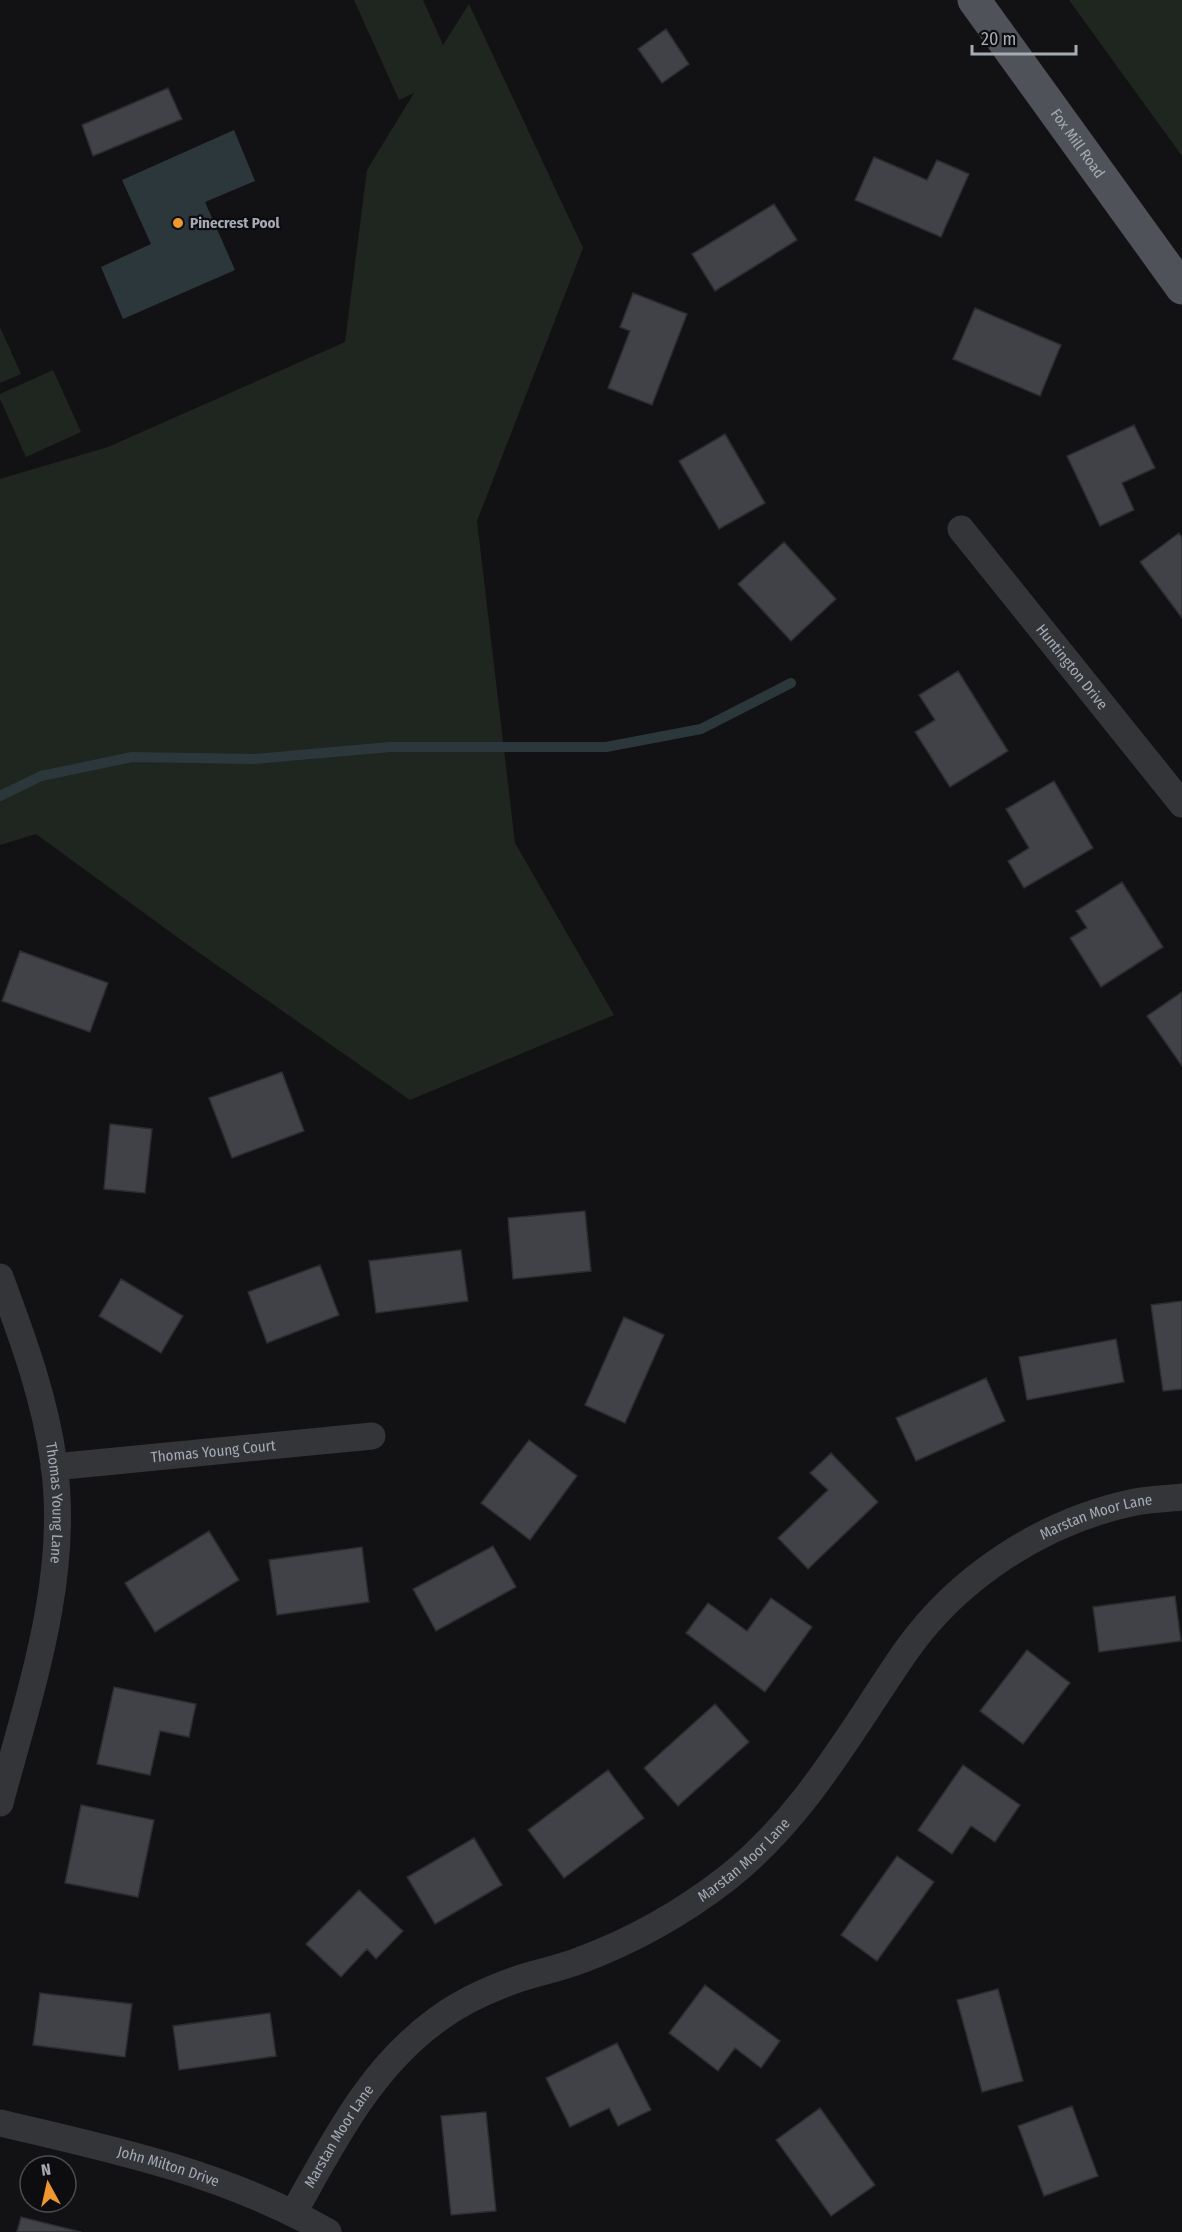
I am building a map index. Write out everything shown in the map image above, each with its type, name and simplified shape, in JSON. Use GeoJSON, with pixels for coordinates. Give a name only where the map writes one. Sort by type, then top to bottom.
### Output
{"type":"FeatureCollection","features":[{"type":"Feature","properties":{"kind":"main road","name":"Fox Mill Road"},"geometry":{"type":"LineString","coordinates":[[974,0],[1182,288]]}},
{"type":"Feature","properties":{"kind":"street","name":"Huntington Drive"},"geometry":{"type":"LineString","coordinates":[[961,529],[1182,804]]}},
{"type":"Feature","properties":{"kind":"street","name":"Thomas Young Lane"},"geometry":{"type":"LineString","coordinates":[[0,1277],[30,1358],[47,1422],[54,1467],[57,1528],[50,1603],[40,1656],[0,1803]]}},
{"type":"Feature","properties":{"kind":"street","name":"Thomas Young Court"},"geometry":{"type":"LineString","coordinates":[[54,1467],[372,1436]]}},
{"type":"Feature","properties":{"kind":"street","name":"Marstan Moor Lane"},"geometry":{"type":"LineString","coordinates":[[294,2212],[354,2106],[399,2052],[439,2018],[465,2002],[515,1980],[578,1962],[664,1921],[726,1878],[779,1830],[822,1778],[907,1649],[934,1615],[971,1581],[1015,1550],[1053,1529],[1085,1516],[1136,1502],[1182,1497]]}},
{"type":"Feature","properties":{"kind":"street","name":"John Milton Drive"},"geometry":{"type":"LineString","coordinates":[[0,2123],[133,2154],[229,2185],[294,2212],[328,2232]]}},
{"type":"Feature","properties":{"kind":"shaded area"},"geometry":{"type":"Polygon","coordinates":[[[354,0],[423,0],[443,45],[469,4],[583,248],[477,521],[515,843],[614,1015],[410,1100],[188,945],[36,834],[0,845],[0,479],[108,447],[345,342],[367,170],[414,93],[399,100],[354,0]]]}},
{"type":"Feature","properties":{"kind":"shaded area"},"geometry":{"type":"Polygon","coordinates":[[[1069,0],[1182,0],[1182,156],[1069,0]]]}},
{"type":"Feature","properties":{"kind":"shaded area","name":"Pinecrest Pool"},"geometry":{"type":"Polygon","coordinates":[[[234,130],[255,181],[205,202],[235,270],[123,319],[101,267],[151,244],[122,180],[234,130]]]}},
{"type":"Feature","properties":{"kind":"shaded area"},"geometry":{"type":"Polygon","coordinates":[[[0,327],[21,374],[0,383],[0,327]]]}},
{"type":"Feature","properties":{"kind":"shaded area"},"geometry":{"type":"Polygon","coordinates":[[[53,370],[81,432],[26,457],[0,399],[0,394],[53,370]]]}},
{"type":"Feature","properties":{"kind":"building"},"geometry":{"type":"Polygon","coordinates":[[[666,29],[689,64],[662,83],[638,49],[666,29]]]}},
{"type":"Feature","properties":{"kind":"building"},"geometry":{"type":"Polygon","coordinates":[[[168,88],[182,119],[93,156],[82,125],[168,88]]]}},
{"type":"Feature","properties":{"kind":"building"},"geometry":{"type":"Polygon","coordinates":[[[874,157],[927,180],[937,160],[969,174],[941,237],[855,200],[874,157]]]}},
{"type":"Feature","properties":{"kind":"building"},"geometry":{"type":"Polygon","coordinates":[[[774,204],[797,240],[715,291],[692,254],[774,204]]]}},
{"type":"Feature","properties":{"kind":"building"},"geometry":{"type":"Polygon","coordinates":[[[633,293],[687,314],[652,405],[608,388],[630,331],[620,327],[633,293]]]}},
{"type":"Feature","properties":{"kind":"building"},"geometry":{"type":"Polygon","coordinates":[[[975,308],[1061,345],[1040,396],[953,359],[975,308]]]}},
{"type":"Feature","properties":{"kind":"building"},"geometry":{"type":"Polygon","coordinates":[[[1134,425],[1155,468],[1122,483],[1134,510],[1100,526],[1067,456],[1134,425]]]}},
{"type":"Feature","properties":{"kind":"building"},"geometry":{"type":"Polygon","coordinates":[[[725,434],[765,503],[719,529],[679,461],[725,434]]]}},
{"type":"Feature","properties":{"kind":"building"},"geometry":{"type":"Polygon","coordinates":[[[1179,533],[1182,538],[1182,618],[1140,562],[1179,533]]]}},
{"type":"Feature","properties":{"kind":"building"},"geometry":{"type":"Polygon","coordinates":[[[784,542],[836,599],[791,641],[738,584],[784,542]]]}},
{"type":"Feature","properties":{"kind":"building"},"geometry":{"type":"Polygon","coordinates":[[[958,671],[1008,751],[950,787],[915,732],[935,720],[919,695],[958,671]]]}},
{"type":"Feature","properties":{"kind":"building"},"geometry":{"type":"Polygon","coordinates":[[[1054,781],[1093,848],[1024,888],[1008,861],[1029,848],[1006,809],[1054,781]]]}},
{"type":"Feature","properties":{"kind":"building"},"geometry":{"type":"Polygon","coordinates":[[[1122,882],[1163,947],[1101,987],[1070,938],[1087,928],[1076,911],[1122,882]]]}},
{"type":"Feature","properties":{"kind":"building"},"geometry":{"type":"Polygon","coordinates":[[[20,951],[108,983],[90,1032],[2,1001],[20,951]]]}},
{"type":"Feature","properties":{"kind":"building"},"geometry":{"type":"Polygon","coordinates":[[[1182,992],[1182,1066],[1147,1016],[1182,992]]]}},
{"type":"Feature","properties":{"kind":"building"},"geometry":{"type":"Polygon","coordinates":[[[282,1072],[304,1131],[232,1158],[209,1098],[282,1072]]]}},
{"type":"Feature","properties":{"kind":"building"},"geometry":{"type":"Polygon","coordinates":[[[110,1124],[152,1129],[145,1193],[104,1189],[110,1124]]]}},
{"type":"Feature","properties":{"kind":"building"},"geometry":{"type":"Polygon","coordinates":[[[585,1211],[591,1271],[513,1279],[508,1218],[585,1211]]]}},
{"type":"Feature","properties":{"kind":"building"},"geometry":{"type":"Polygon","coordinates":[[[461,1250],[468,1301],[376,1313],[369,1261],[461,1250]]]}},
{"type":"Feature","properties":{"kind":"building"},"geometry":{"type":"Polygon","coordinates":[[[320,1265],[339,1315],[267,1343],[248,1292],[320,1265]]]}},
{"type":"Feature","properties":{"kind":"building"},"geometry":{"type":"Polygon","coordinates":[[[121,1279],[183,1316],[161,1353],[99,1316],[121,1279]]]}},
{"type":"Feature","properties":{"kind":"building"},"geometry":{"type":"Polygon","coordinates":[[[1182,1301],[1182,1389],[1163,1391],[1151,1305],[1182,1301]]]}},
{"type":"Feature","properties":{"kind":"building"},"geometry":{"type":"Polygon","coordinates":[[[624,1317],[664,1335],[625,1423],[585,1405],[624,1317]]]}},
{"type":"Feature","properties":{"kind":"building"},"geometry":{"type":"Polygon","coordinates":[[[1116,1339],[1124,1382],[1027,1400],[1019,1357],[1116,1339]]]}},
{"type":"Feature","properties":{"kind":"building"},"geometry":{"type":"Polygon","coordinates":[[[986,1378],[1005,1421],[916,1461],[896,1418],[986,1378]]]}},
{"type":"Feature","properties":{"kind":"building"},"geometry":{"type":"Polygon","coordinates":[[[529,1440],[577,1476],[530,1540],[481,1503],[529,1440]]]}},
{"type":"Feature","properties":{"kind":"building"},"geometry":{"type":"Polygon","coordinates":[[[831,1453],[878,1502],[808,1569],[778,1538],[828,1490],[810,1473],[831,1453]]]}},
{"type":"Feature","properties":{"kind":"building"},"geometry":{"type":"Polygon","coordinates":[[[209,1531],[239,1580],[155,1632],[125,1583],[209,1531]]]}},
{"type":"Feature","properties":{"kind":"building"},"geometry":{"type":"Polygon","coordinates":[[[493,1546],[516,1587],[436,1631],[413,1589],[493,1546]]]}},
{"type":"Feature","properties":{"kind":"building"},"geometry":{"type":"Polygon","coordinates":[[[362,1547],[369,1602],[277,1615],[269,1560],[362,1547]]]}},
{"type":"Feature","properties":{"kind":"building"},"geometry":{"type":"Polygon","coordinates":[[[1175,1596],[1181,1641],[1099,1652],[1093,1607],[1175,1596]]]}},
{"type":"Feature","properties":{"kind":"building"},"geometry":{"type":"Polygon","coordinates":[[[771,1598],[812,1627],[765,1692],[686,1633],[708,1603],[747,1631],[771,1598]]]}},
{"type":"Feature","properties":{"kind":"building"},"geometry":{"type":"Polygon","coordinates":[[[1027,1650],[1070,1683],[1023,1744],[980,1711],[1027,1650]]]}},
{"type":"Feature","properties":{"kind":"building"},"geometry":{"type":"Polygon","coordinates":[[[114,1687],[196,1704],[189,1737],[160,1731],[150,1775],[97,1764],[114,1687]]]}},
{"type":"Feature","properties":{"kind":"building"},"geometry":{"type":"Polygon","coordinates":[[[715,1704],[749,1742],[678,1806],[644,1768],[715,1704]]]}},
{"type":"Feature","properties":{"kind":"building"},"geometry":{"type":"Polygon","coordinates":[[[963,1765],[1020,1805],[995,1842],[971,1826],[952,1854],[918,1830],[963,1765]]]}},
{"type":"Feature","properties":{"kind":"building"},"geometry":{"type":"Polygon","coordinates":[[[608,1770],[644,1818],[564,1878],[528,1830],[608,1770]]]}},
{"type":"Feature","properties":{"kind":"building"},"geometry":{"type":"Polygon","coordinates":[[[81,1805],[154,1820],[138,1897],[65,1883],[81,1805]]]}},
{"type":"Feature","properties":{"kind":"building"},"geometry":{"type":"Polygon","coordinates":[[[474,1838],[502,1885],[435,1924],[407,1877],[474,1838]]]}},
{"type":"Feature","properties":{"kind":"building"},"geometry":{"type":"Polygon","coordinates":[[[897,1856],[934,1882],[877,1961],[841,1935],[897,1856]]]}},
{"type":"Feature","properties":{"kind":"building"},"geometry":{"type":"Polygon","coordinates":[[[359,1890],[403,1931],[376,1959],[367,1949],[341,1977],[306,1944],[359,1890]]]}},
{"type":"Feature","properties":{"kind":"building"},"geometry":{"type":"Polygon","coordinates":[[[705,1985],[780,2041],[761,2068],[735,2048],[718,2071],[669,2033],[705,1985]]]}},
{"type":"Feature","properties":{"kind":"building"},"geometry":{"type":"Polygon","coordinates":[[[998,1989],[1023,2081],[982,2092],[957,2000],[998,1989]]]}},
{"type":"Feature","properties":{"kind":"building"},"geometry":{"type":"Polygon","coordinates":[[[40,1993],[132,2004],[125,2057],[33,2045],[40,1993]]]}},
{"type":"Feature","properties":{"kind":"building"},"geometry":{"type":"Polygon","coordinates":[[[270,2013],[276,2056],[179,2070],[173,2026],[270,2013]]]}},
{"type":"Feature","properties":{"kind":"building"},"geometry":{"type":"Polygon","coordinates":[[[617,2043],[651,2110],[618,2126],[609,2108],[570,2127],[546,2078],[617,2043]]]}},
{"type":"Feature","properties":{"kind":"building"},"geometry":{"type":"Polygon","coordinates":[[[1072,2106],[1098,2176],[1044,2196],[1018,2126],[1072,2106]]]}},
{"type":"Feature","properties":{"kind":"building"},"geometry":{"type":"Polygon","coordinates":[[[820,2108],[875,2185],[831,2216],[776,2140],[820,2108]]]}},
{"type":"Feature","properties":{"kind":"building"},"geometry":{"type":"Polygon","coordinates":[[[486,2112],[496,2211],[451,2215],[441,2116],[486,2112]]]}},
{"type":"Feature","properties":{"kind":"building"},"geometry":{"type":"Polygon","coordinates":[[[21,2217],[81,2232],[17,2232],[21,2217]]]}},
{"type":"Feature","properties":{"kind":"waterway"},"geometry":{"type":"LineString","coordinates":[[0,796],[41,776],[132,757],[254,759],[390,747],[606,747],[701,729],[791,683]]}},
{"type":"Feature","properties":{"kind":"place","name":"Pinecrest Pool"},"geometry":{"type":"Point","coordinates":[178,223]}}]}
